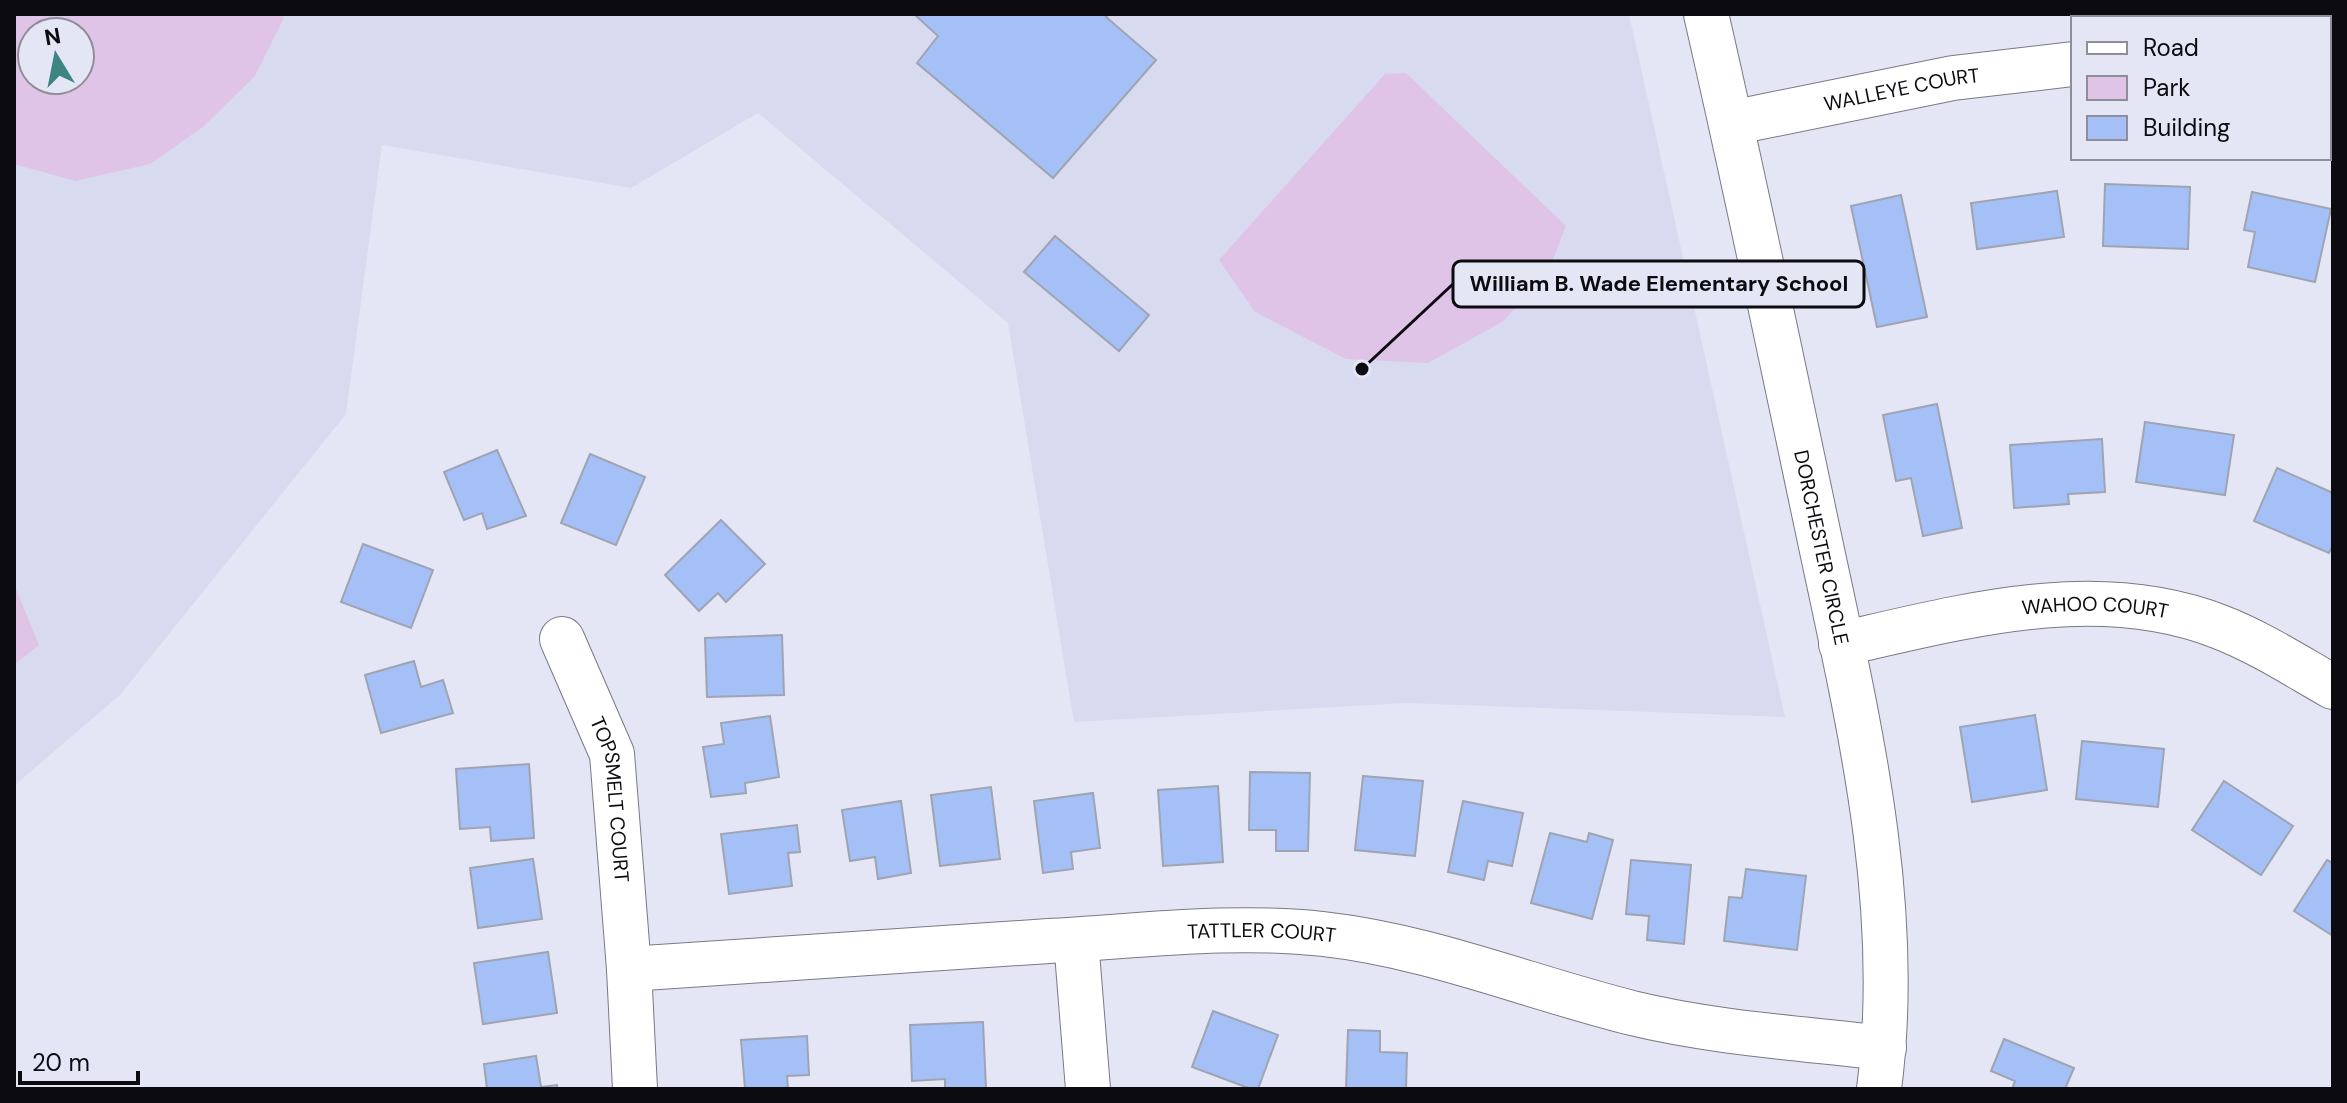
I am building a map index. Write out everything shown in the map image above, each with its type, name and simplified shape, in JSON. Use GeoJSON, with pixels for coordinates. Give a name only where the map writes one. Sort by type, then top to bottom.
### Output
{"type":"FeatureCollection","features":[{"type":"Feature","properties":{"kind":"street","name":"DORCHESTER CIRCLE"},"geometry":{"type":"LineString","coordinates":[[1706,14],[1841,644],[1880,858],[1886,987],[1882,1068]]}},
{"type":"Feature","properties":{"kind":"street","name":"WALLEYE COURT"},"geometry":{"type":"LineString","coordinates":[[1731,123],[1953,78],[2071,64]]}},
{"type":"Feature","properties":{"kind":"street","name":"WAHOO COURT"},"geometry":{"type":"LineString","coordinates":[[1841,644],[1928,624],[2030,607],[2105,602],[2137,605],[2221,627],[2333,687]]}},
{"type":"Feature","properties":{"kind":"street","name":"TOPSMELT COURT"},"geometry":{"type":"LineString","coordinates":[[562,639],[612,754],[635,1089]]}},
{"type":"Feature","properties":{"kind":"street","name":"TATTLER COURT"},"geometry":{"type":"LineString","coordinates":[[629,969],[1233,930],[1322,934],[1420,951],[1636,1014],[1732,1031],[1882,1068]]}},
{"type":"Feature","properties":{"kind":"street"},"geometry":{"type":"LineString","coordinates":[[1076,940],[1088,1089]]}},
{"type":"Feature","properties":{"kind":"shaded area"},"geometry":{"type":"Polygon","coordinates":[[[14,14],[1629,14],[1785,717],[1407,703],[1074,722],[1008,323],[758,113],[631,188],[382,145],[346,414],[120,695],[14,786],[14,14]]]}},
{"type":"Feature","properties":{"kind":"green space"},"geometry":{"type":"Polygon","coordinates":[[[14,14],[281,14],[284,18],[255,76],[203,127],[150,164],[75,181],[14,164],[14,14]]]}},
{"type":"Feature","properties":{"kind":"green space"},"geometry":{"type":"Polygon","coordinates":[[[1406,73],[1566,226],[1547,275],[1502,322],[1428,363],[1346,359],[1255,312],[1219,260],[1385,74],[1406,73]]]}},
{"type":"Feature","properties":{"kind":"green space"},"geometry":{"type":"Polygon","coordinates":[[[14,584],[39,645],[14,665],[14,584]]]}},
{"type":"Feature","properties":{"kind":"building"},"geometry":{"type":"Polygon","coordinates":[[[914,14],[1109,14],[1106,17],[1156,60],[1053,178],[917,63],[938,36],[914,14]]]}},
{"type":"Feature","properties":{"kind":"building"},"geometry":{"type":"Polygon","coordinates":[[[2105,184],[2190,187],[2188,249],[2103,246],[2105,184]]]}},
{"type":"Feature","properties":{"kind":"building"},"geometry":{"type":"Polygon","coordinates":[[[2057,191],[2064,237],[1977,249],[1971,203],[2057,191]]]}},
{"type":"Feature","properties":{"kind":"building"},"geometry":{"type":"Polygon","coordinates":[[[2252,192],[2331,209],[2315,282],[2248,267],[2255,232],[2244,230],[2252,192]]]}},
{"type":"Feature","properties":{"kind":"building"},"geometry":{"type":"Polygon","coordinates":[[[1901,195],[1927,317],[1877,327],[1851,206],[1901,195]]]}},
{"type":"Feature","properties":{"kind":"building"},"geometry":{"type":"Polygon","coordinates":[[[1055,236],[1149,315],[1119,351],[1024,272],[1055,236]]]}},
{"type":"Feature","properties":{"kind":"building"},"geometry":{"type":"Polygon","coordinates":[[[1937,404],[1962,528],[1923,536],[1911,478],[1896,481],[1883,415],[1937,404]]]}},
{"type":"Feature","properties":{"kind":"building"},"geometry":{"type":"Polygon","coordinates":[[[2145,422],[2234,435],[2225,495],[2136,482],[2145,422]]]}},
{"type":"Feature","properties":{"kind":"building"},"geometry":{"type":"Polygon","coordinates":[[[2102,439],[2105,492],[2068,494],[2069,504],[2014,508],[2010,445],[2102,439]]]}},
{"type":"Feature","properties":{"kind":"building"},"geometry":{"type":"Polygon","coordinates":[[[497,450],[526,516],[487,529],[482,513],[464,520],[444,472],[497,450]]]}},
{"type":"Feature","properties":{"kind":"building"},"geometry":{"type":"Polygon","coordinates":[[[590,454],[645,477],[616,545],[561,523],[590,454]]]}},
{"type":"Feature","properties":{"kind":"building"},"geometry":{"type":"Polygon","coordinates":[[[2277,468],[2333,493],[2333,545],[2329,553],[2254,521],[2277,468]]]}},
{"type":"Feature","properties":{"kind":"building"},"geometry":{"type":"Polygon","coordinates":[[[721,520],[765,564],[726,602],[718,593],[699,611],[665,575],[721,520]]]}},
{"type":"Feature","properties":{"kind":"building"},"geometry":{"type":"Polygon","coordinates":[[[363,544],[433,570],[411,628],[341,602],[363,544]]]}},
{"type":"Feature","properties":{"kind":"building"},"geometry":{"type":"Polygon","coordinates":[[[782,635],[784,695],[707,697],[705,638],[782,635]]]}},
{"type":"Feature","properties":{"kind":"building"},"geometry":{"type":"Polygon","coordinates":[[[414,661],[421,687],[443,680],[453,713],[381,733],[365,675],[414,661]]]}},
{"type":"Feature","properties":{"kind":"building"},"geometry":{"type":"Polygon","coordinates":[[[2035,715],[2047,790],[1972,802],[1960,727],[2035,715]]]}},
{"type":"Feature","properties":{"kind":"building"},"geometry":{"type":"Polygon","coordinates":[[[770,716],[779,777],[745,783],[746,793],[711,797],[703,747],[724,744],[721,723],[770,716]]]}},
{"type":"Feature","properties":{"kind":"building"},"geometry":{"type":"Polygon","coordinates":[[[2082,741],[2164,749],[2158,807],[2076,799],[2082,741]]]}},
{"type":"Feature","properties":{"kind":"building"},"geometry":{"type":"Polygon","coordinates":[[[529,764],[534,838],[491,841],[490,827],[460,829],[456,769],[529,764]]]}},
{"type":"Feature","properties":{"kind":"building"},"geometry":{"type":"Polygon","coordinates":[[[1250,772],[1310,773],[1308,851],[1276,851],[1276,830],[1249,830],[1250,772]]]}},
{"type":"Feature","properties":{"kind":"building"},"geometry":{"type":"Polygon","coordinates":[[[1363,776],[1423,781],[1415,856],[1355,850],[1363,776]]]}},
{"type":"Feature","properties":{"kind":"building"},"geometry":{"type":"Polygon","coordinates":[[[2224,781],[2293,826],[2261,875],[2192,830],[2224,781]]]}},
{"type":"Feature","properties":{"kind":"building"},"geometry":{"type":"Polygon","coordinates":[[[1218,786],[1223,862],[1163,866],[1158,790],[1218,786]]]}},
{"type":"Feature","properties":{"kind":"building"},"geometry":{"type":"Polygon","coordinates":[[[991,787],[1000,859],[940,866],[931,795],[991,787]]]}},
{"type":"Feature","properties":{"kind":"building"},"geometry":{"type":"Polygon","coordinates":[[[1093,793],[1100,848],[1071,852],[1073,869],[1043,873],[1034,801],[1093,793]]]}},
{"type":"Feature","properties":{"kind":"building"},"geometry":{"type":"Polygon","coordinates":[[[901,801],[911,873],[878,879],[875,857],[850,861],[842,810],[901,801]]]}},
{"type":"Feature","properties":{"kind":"building"},"geometry":{"type":"Polygon","coordinates":[[[1463,801],[1523,813],[1512,866],[1488,861],[1484,880],[1448,872],[1463,801]]]}},
{"type":"Feature","properties":{"kind":"building"},"geometry":{"type":"Polygon","coordinates":[[[797,825],[800,852],[788,853],[792,886],[729,894],[721,834],[797,825]]]}},
{"type":"Feature","properties":{"kind":"building"},"geometry":{"type":"Polygon","coordinates":[[[1550,833],[1587,842],[1589,833],[1613,840],[1592,919],[1531,903],[1550,833]]]}},
{"type":"Feature","properties":{"kind":"building"},"geometry":{"type":"Polygon","coordinates":[[[533,859],[542,919],[478,928],[470,868],[533,859]]]}},
{"type":"Feature","properties":{"kind":"building"},"geometry":{"type":"Polygon","coordinates":[[[1631,860],[1691,865],[1684,944],[1647,940],[1649,916],[1626,914],[1631,860]]]}},
{"type":"Feature","properties":{"kind":"building"},"geometry":{"type":"Polygon","coordinates":[[[2327,860],[2333,863],[2333,936],[2294,911],[2327,860]]]}},
{"type":"Feature","properties":{"kind":"building"},"geometry":{"type":"Polygon","coordinates":[[[1746,869],[1806,876],[1797,950],[1724,941],[1729,897],[1742,898],[1746,869]]]}},
{"type":"Feature","properties":{"kind":"building"},"geometry":{"type":"Polygon","coordinates":[[[548,952],[557,1013],[483,1024],[474,963],[548,952]]]}},
{"type":"Feature","properties":{"kind":"building"},"geometry":{"type":"Polygon","coordinates":[[[1213,1011],[1278,1035],[1258,1089],[1192,1067],[1213,1011]]]}},
{"type":"Feature","properties":{"kind":"building"},"geometry":{"type":"Polygon","coordinates":[[[983,1022],[986,1089],[945,1089],[945,1079],[912,1081],[910,1025],[983,1022]]]}},
{"type":"Feature","properties":{"kind":"building"},"geometry":{"type":"Polygon","coordinates":[[[1348,1030],[1380,1031],[1380,1052],[1407,1053],[1406,1089],[1346,1089],[1348,1030]]]}},
{"type":"Feature","properties":{"kind":"building"},"geometry":{"type":"Polygon","coordinates":[[[807,1036],[809,1075],[787,1076],[788,1089],[745,1089],[741,1040],[807,1036]]]}},
{"type":"Feature","properties":{"kind":"building"},"geometry":{"type":"Polygon","coordinates":[[[2004,1039],[2074,1068],[2065,1089],[2012,1089],[2015,1081],[1991,1071],[2004,1039]]]}},
{"type":"Feature","properties":{"kind":"building"},"geometry":{"type":"Polygon","coordinates":[[[536,1056],[541,1087],[557,1085],[558,1089],[487,1089],[484,1064],[536,1056]]]}},
{"type":"Feature","properties":{"kind":"place","name":"William B. Wade Elementary School"},"geometry":{"type":"Point","coordinates":[1362,369]}}]}
